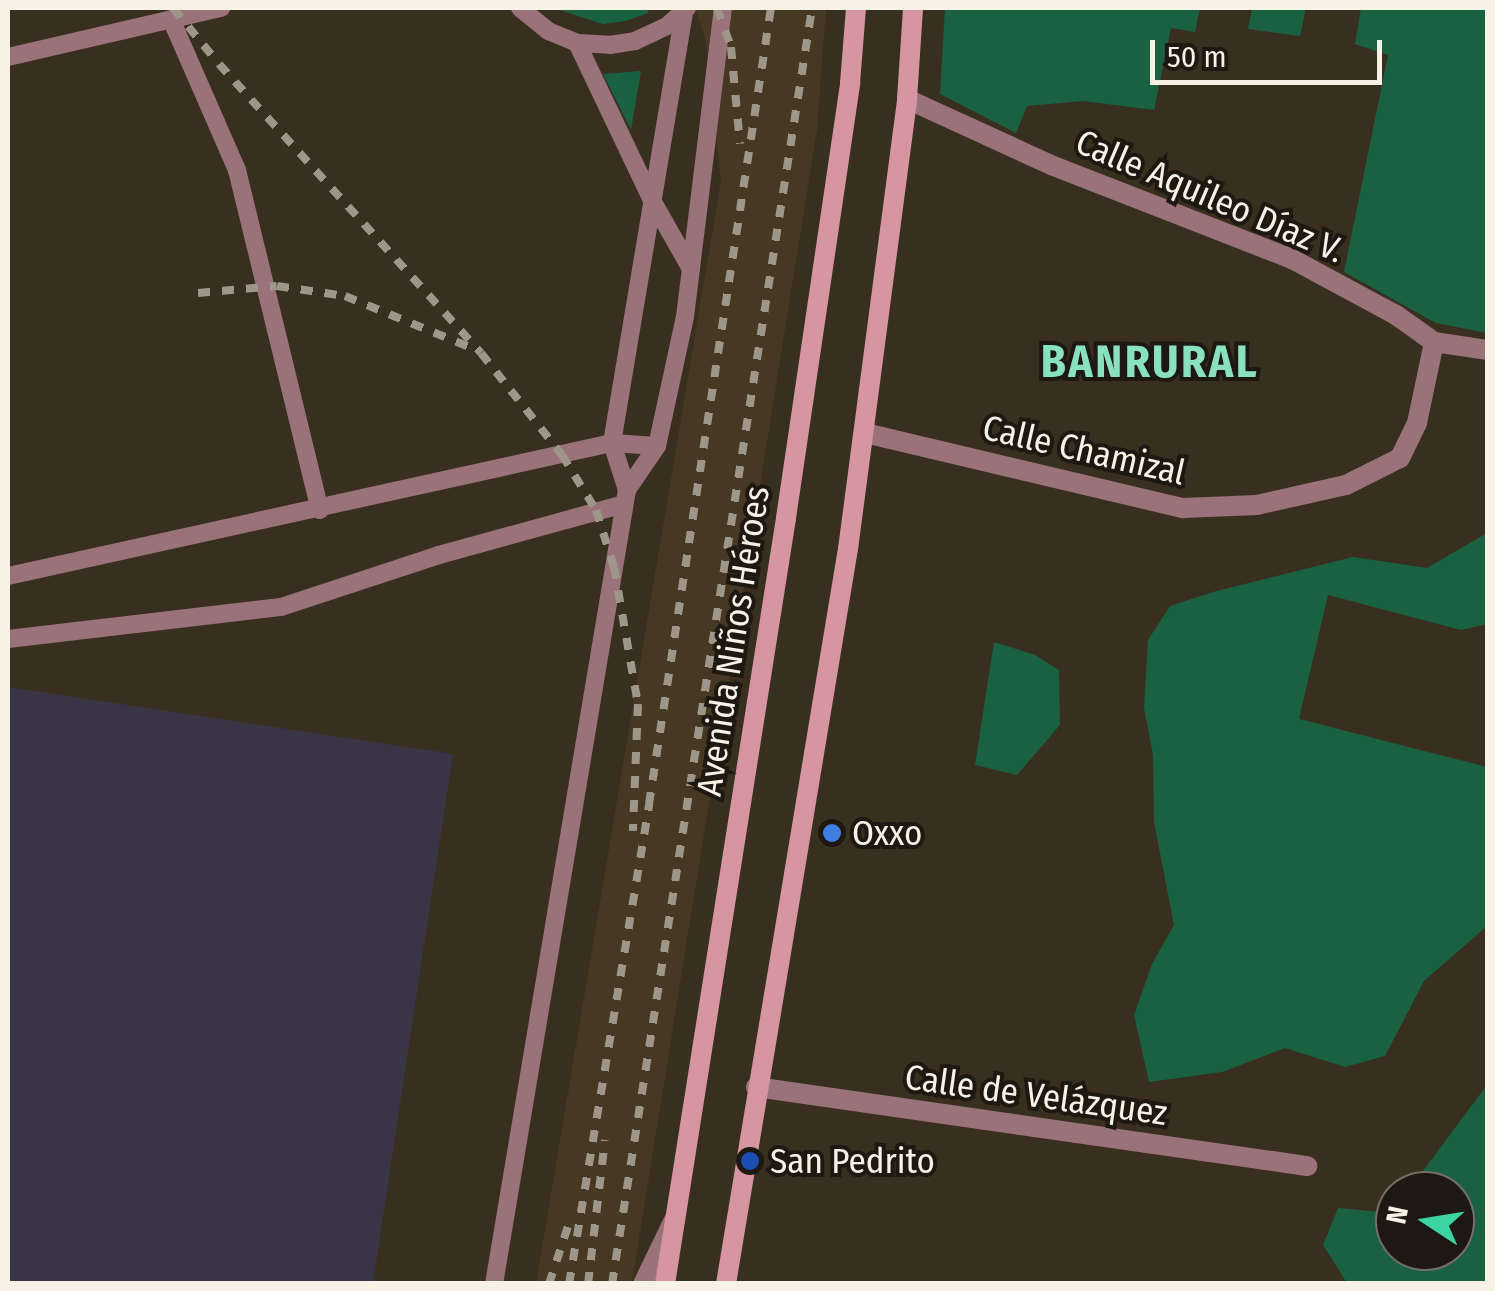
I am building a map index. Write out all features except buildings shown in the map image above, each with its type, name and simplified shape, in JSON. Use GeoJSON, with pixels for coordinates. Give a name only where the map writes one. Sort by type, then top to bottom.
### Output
{"type":"FeatureCollection","features":[{"type":"Feature","properties":{"kind":"main road","name":"Avenida Niños Héroes"},"geometry":{"type":"LineString","coordinates":[[665,1284],[789,498],[850,83],[856,8]]}},
{"type":"Feature","properties":{"kind":"main road"},"geometry":{"type":"LineString","coordinates":[[726,1284],[865,433],[907,99],[913,8]]}},
{"type":"Feature","properties":{"kind":"street","name":"Calle Aquileo Díaz V."},"geometry":{"type":"LineString","coordinates":[[907,99],[1051,165],[1292,260],[1396,315],[1434,342],[1488,350]]}},
{"type":"Feature","properties":{"kind":"street","name":"Calle Chamizal"},"geometry":{"type":"LineString","coordinates":[[865,433],[1182,508],[1257,506],[1346,485],[1400,458],[1418,424],[1434,342]]}},
{"type":"Feature","properties":{"kind":"street","name":"Calle de Velázquez"},"geometry":{"type":"LineString","coordinates":[[756,1087],[1306,1166]]}},
{"type":"Feature","properties":{"kind":"street"},"geometry":{"type":"LineString","coordinates":[[643,1284],[674,1220]]}},
{"type":"Feature","properties":{"kind":"lane"},"geometry":{"type":"LineString","coordinates":[[8,57],[136,16],[171,19],[221,8]]}},
{"type":"Feature","properties":{"kind":"lane"},"geometry":{"type":"LineString","coordinates":[[520,8],[548,31],[578,43],[636,41],[667,26],[685,8]]}},
{"type":"Feature","properties":{"kind":"lane"},"geometry":{"type":"LineString","coordinates":[[626,497],[612,444],[685,8]]}},
{"type":"Feature","properties":{"kind":"lane"},"geometry":{"type":"LineString","coordinates":[[494,1284],[626,497],[657,446],[691,269],[723,8]]}},
{"type":"Feature","properties":{"kind":"lane"},"geometry":{"type":"LineString","coordinates":[[171,19],[237,170],[320,510]]}},
{"type":"Feature","properties":{"kind":"lane"},"geometry":{"type":"LineString","coordinates":[[578,43],[653,202],[691,269]]}},
{"type":"Feature","properties":{"kind":"lane"},"geometry":{"type":"LineString","coordinates":[[8,576],[612,444],[657,446]]}},
{"type":"Feature","properties":{"kind":"lane"},"geometry":{"type":"LineString","coordinates":[[8,639],[281,607],[626,497]]}},
{"type":"Feature","properties":{"kind":"shaded area"},"geometry":{"type":"Polygon","coordinates":[[[695,8],[826,8],[817,130],[632,1283],[536,1284],[721,180],[706,42],[695,8]]]}},
{"type":"Feature","properties":{"kind":"shaded area"},"geometry":{"type":"Polygon","coordinates":[[[8,687],[453,754],[373,1283],[8,1283],[8,687]]]}},
{"type":"Feature","properties":{"kind":"green space"},"geometry":{"type":"Polygon","coordinates":[[[553,8],[649,8],[648,13],[626,21],[603,24],[553,8]]]}},
{"type":"Feature","properties":{"kind":"green space"},"geometry":{"type":"Polygon","coordinates":[[[945,8],[1200,8],[1195,32],[1171,28],[1154,110],[1083,101],[1027,106],[1016,133],[940,94],[945,8]]]}},
{"type":"Feature","properties":{"kind":"green space"},"geometry":{"type":"Polygon","coordinates":[[[1252,8],[1306,8],[1300,36],[1248,29],[1252,8]]]}},
{"type":"Feature","properties":{"kind":"green space"},"geometry":{"type":"Polygon","coordinates":[[[1361,8],[1487,8],[1487,333],[1436,323],[1344,272],[1388,55],[1355,44],[1361,8]]]}},
{"type":"Feature","properties":{"kind":"green space"},"geometry":{"type":"Polygon","coordinates":[[[641,71],[631,130],[603,74],[641,71]]]}},
{"type":"Feature","properties":{"kind":"green space"},"geometry":{"type":"Polygon","coordinates":[[[1487,533],[1487,624],[1461,630],[1328,595],[1299,719],[1487,767],[1487,926],[1424,981],[1385,1056],[1345,1067],[1285,1048],[1222,1072],[1149,1082],[1134,1015],[1152,964],[1174,925],[1154,822],[1153,755],[1144,708],[1148,640],[1170,606],[1213,592],[1353,557],[1427,568],[1487,533]]]}},
{"type":"Feature","properties":{"kind":"green space"},"geometry":{"type":"Polygon","coordinates":[[[994,642],[1035,655],[1059,670],[1060,725],[1017,775],[975,765],[994,642]]]}},
{"type":"Feature","properties":{"kind":"green space"},"geometry":{"type":"Polygon","coordinates":[[[1487,1085],[1487,1283],[1347,1283],[1323,1245],[1338,1208],[1375,1211],[1375,1271],[1475,1271],[1475,1171],[1423,1171],[1487,1085]]]}},
{"type":"Feature","properties":{"kind":"railway"},"geometry":{"type":"LineString","coordinates":[[173,8],[481,353],[562,455],[596,510],[614,567],[638,704],[633,831]]}},
{"type":"Feature","properties":{"kind":"railway"},"geometry":{"type":"LineString","coordinates":[[717,8],[731,47],[740,144]]}},
{"type":"Feature","properties":{"kind":"railway"},"geometry":{"type":"LineString","coordinates":[[569,1284],[649,804],[771,8]]}},
{"type":"Feature","properties":{"kind":"railway"},"geometry":{"type":"LineString","coordinates":[[612,1284],[812,8]]}},
{"type":"Feature","properties":{"kind":"railway"},"geometry":{"type":"LineString","coordinates":[[198,293],[277,286],[345,296],[472,348]]}},
{"type":"Feature","properties":{"kind":"railway"},"geometry":{"type":"LineString","coordinates":[[588,1284],[605,1140]]}},
{"type":"Feature","properties":{"kind":"railway"},"geometry":{"type":"LineString","coordinates":[[549,1284],[569,1223]]}},
{"type":"Feature","properties":{"kind":"place","name":"Oxxo"},"geometry":{"type":"Point","coordinates":[832,833]}},
{"type":"Feature","properties":{"kind":"place","name":"San Pedrito"},"geometry":{"type":"Point","coordinates":[750,1161]}},
{"type":"Feature","properties":{"kind":"district","name":"BANRURAL"},"geometry":{"type":"Point","coordinates":[1150,363]}}]}
